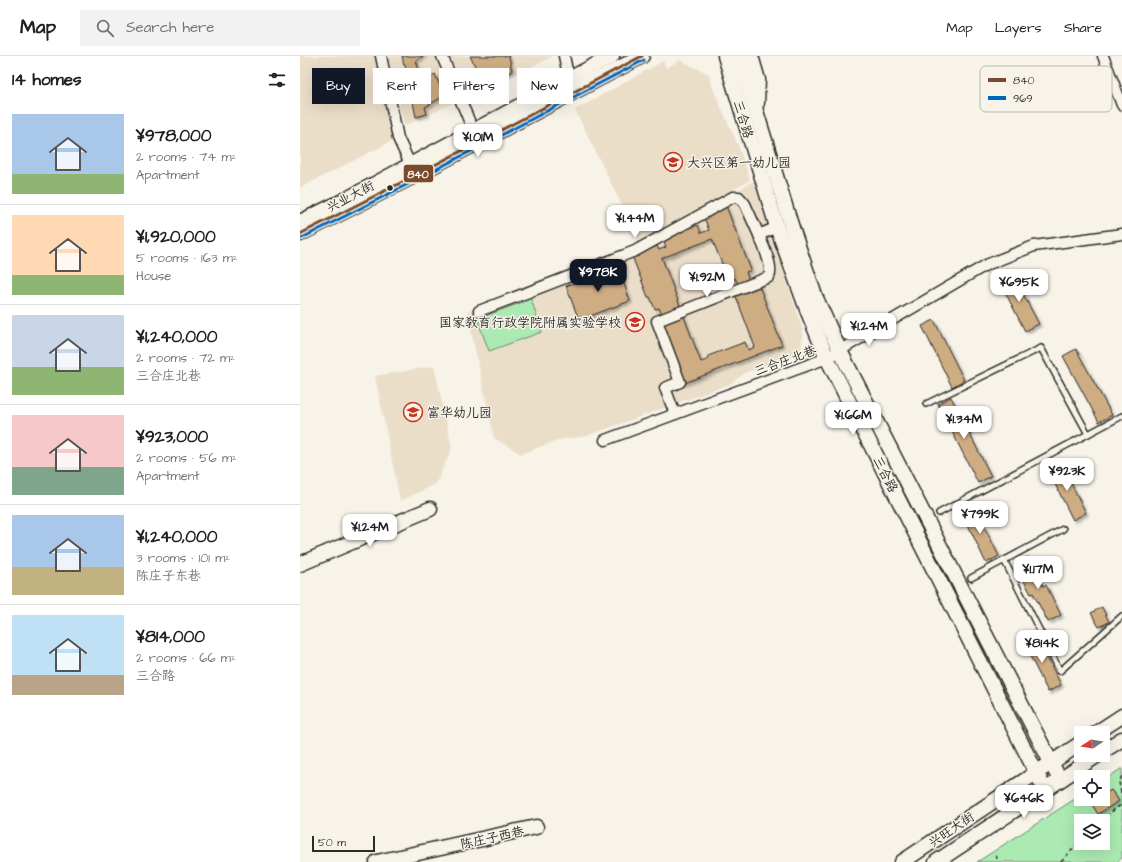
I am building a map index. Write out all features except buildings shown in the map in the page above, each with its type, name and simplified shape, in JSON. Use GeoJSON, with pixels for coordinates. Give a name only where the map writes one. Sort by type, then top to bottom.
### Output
{"type":"FeatureCollection","features":[{"type":"Feature","properties":{"kind":"street"},"geometry":{"type":"LineString","coordinates":[[381,56],[398,138],[410,164]]}},
{"type":"Feature","properties":{"kind":"street"},"geometry":{"type":"LineString","coordinates":[[442,56],[474,130]]}},
{"type":"Feature","properties":{"kind":"street"},"geometry":{"type":"LineString","coordinates":[[564,56],[567,68]]}},
{"type":"Feature","properties":{"kind":"street","name":"兴业大街"},"geometry":{"type":"LineString","coordinates":[[573,77],[612,56]]}},
{"type":"Feature","properties":{"kind":"street"},"geometry":{"type":"LineString","coordinates":[[722,56],[733,81]]}},
{"type":"Feature","properties":{"kind":"street","name":"三合路"},"geometry":{"type":"LineString","coordinates":[[725,56],[777,227],[808,312],[834,354],[1060,780]]}},
{"type":"Feature","properties":{"kind":"street","name":"三合路"},"geometry":{"type":"LineString","coordinates":[[739,56],[792,228],[834,354],[1045,790]]}},
{"type":"Feature","properties":{"kind":"street"},"geometry":{"type":"LineString","coordinates":[[751,56],[758,80],[757,115]]}},
{"type":"Feature","properties":{"kind":"street"},"geometry":{"type":"LineString","coordinates":[[1103,56],[1107,66]]}},
{"type":"Feature","properties":{"kind":"street","name":"兴业大街"},"geometry":{"type":"LineString","coordinates":[[300,234],[643,57]]}},
{"type":"Feature","properties":{"kind":"street"},"geometry":{"type":"LineString","coordinates":[[1112,79],[1122,105]]}},
{"type":"Feature","properties":{"kind":"street","name":"兴业大街"},"geometry":{"type":"LineString","coordinates":[[300,222],[522,104]]}},
{"type":"Feature","properties":{"kind":"street"},"geometry":{"type":"LineString","coordinates":[[479,311],[634,251],[733,196],[740,197],[745,204],[759,235],[771,274],[769,277],[657,321],[680,382],[666,388],[675,414]]}},
{"type":"Feature","properties":{"kind":"street"},"geometry":{"type":"LineString","coordinates":[[759,235],[777,227]]}},
{"type":"Feature","properties":{"kind":"street","name":"三合庄北巷"},"geometry":{"type":"LineString","coordinates":[[604,440],[834,354],[986,265],[1012,254],[1034,246],[1122,234]]}},
{"type":"Feature","properties":{"kind":"street"},"geometry":{"type":"LineString","coordinates":[[300,564],[430,509]]}},
{"type":"Feature","properties":{"kind":"street"},"geometry":{"type":"LineString","coordinates":[[1107,726],[1122,716]]}},
{"type":"Feature","properties":{"kind":"street"},"geometry":{"type":"LineString","coordinates":[[1110,747],[1122,739]]}},
{"type":"Feature","properties":{"kind":"street","name":"兴旺大街"},"geometry":{"type":"LineString","coordinates":[[902,862],[1074,748]]}},
{"type":"Feature","properties":{"kind":"street","name":"兴旺大街"},"geometry":{"type":"LineString","coordinates":[[936,862],[1087,762]]}},
{"type":"Feature","properties":{"kind":"street","name":"陈庄子西巷"},"geometry":{"type":"LineString","coordinates":[[377,862],[536,827]]}},
{"type":"Feature","properties":{"kind":"lane"},"geometry":{"type":"LineString","coordinates":[[926,404],[1041,348],[1088,434]]}},
{"type":"Feature","properties":{"kind":"lane"},"geometry":{"type":"LineString","coordinates":[[939,513],[1122,416]]}},
{"type":"Feature","properties":{"kind":"lane"},"geometry":{"type":"LineString","coordinates":[[971,578],[1063,529]]}},
{"type":"Feature","properties":{"kind":"lane"},"geometry":{"type":"LineString","coordinates":[[1004,560],[1060,671],[1122,616]]}},
{"type":"Feature","properties":{"kind":"path"},"geometry":{"type":"LineString","coordinates":[[1122,776],[1119,782],[1122,799]]}},
{"type":"Feature","properties":{"kind":"path"},"geometry":{"type":"LineString","coordinates":[[1109,814],[1122,805]]}},
{"type":"Feature","properties":{"kind":"path"},"geometry":{"type":"LineString","coordinates":[[1060,862],[1074,847]]}},
{"type":"Feature","properties":{"kind":"path"},"geometry":{"type":"LineString","coordinates":[[996,855],[998,862]]}},
{"type":"Feature","properties":{"kind":"shaded area"},"geometry":{"type":"Polygon","coordinates":[[[300,56],[377,56],[379,68],[373,68],[373,104],[387,104],[394,140],[300,188],[300,56]]]}},
{"type":"Feature","properties":{"kind":"shaded area"},"geometry":{"type":"Polygon","coordinates":[[[388,56],[552,56],[528,68],[517,68],[517,73],[509,77],[509,68],[439,68],[439,104],[451,104],[404,126],[399,104],[431,104],[431,68],[391,68],[388,56]]]}},
{"type":"Feature","properties":{"kind":"shaded area","name":"大兴区第一幼儿园"},"geometry":{"type":"Polygon","coordinates":[[[680,60],[709,74],[713,89],[738,145],[750,180],[641,244],[575,110],[663,61],[666,68],[680,60]]]}},
{"type":"Feature","properties":{"kind":"shaded area","name":"国家教育行政学院附属实验学校"},"geometry":{"type":"Polygon","coordinates":[[[755,180],[803,331],[801,353],[745,373],[730,384],[587,436],[559,440],[521,454],[494,438],[467,312],[639,249],[755,180]]]}},
{"type":"Feature","properties":{"kind":"shaded area","name":"富华幼儿园"},"geometry":{"type":"Polygon","coordinates":[[[434,366],[452,448],[436,484],[400,501],[375,376],[434,366]]]}},
{"type":"Feature","properties":{"kind":"green space"},"geometry":{"type":"Polygon","coordinates":[[[531,299],[542,332],[489,351],[477,319],[531,299]]]}},
{"type":"Feature","properties":{"kind":"green space"},"geometry":{"type":"Polygon","coordinates":[[[1122,768],[1122,858],[1117,862],[977,862],[1074,800],[1074,806],[1110,806],[1110,776],[1122,768]]]}},
{"type":"Feature","properties":{"kind":"transit line","name":"840"},"geometry":{"type":"LineString","coordinates":[[300,234],[642,56]]}},
{"type":"Feature","properties":{"kind":"transit line","name":"969"},"geometry":{"type":"LineString","coordinates":[[302,238],[644,60]]}},
{"type":"Feature","properties":{"kind":"place","name":"大兴区第一幼儿园"},"geometry":{"type":"Point","coordinates":[673,162]}},
{"type":"Feature","properties":{"kind":"place","name":"国家教育行政学院附属实验学校"},"geometry":{"type":"Point","coordinates":[635,322]}},
{"type":"Feature","properties":{"kind":"place","name":"富华幼儿园"},"geometry":{"type":"Point","coordinates":[413,412]}}]}
